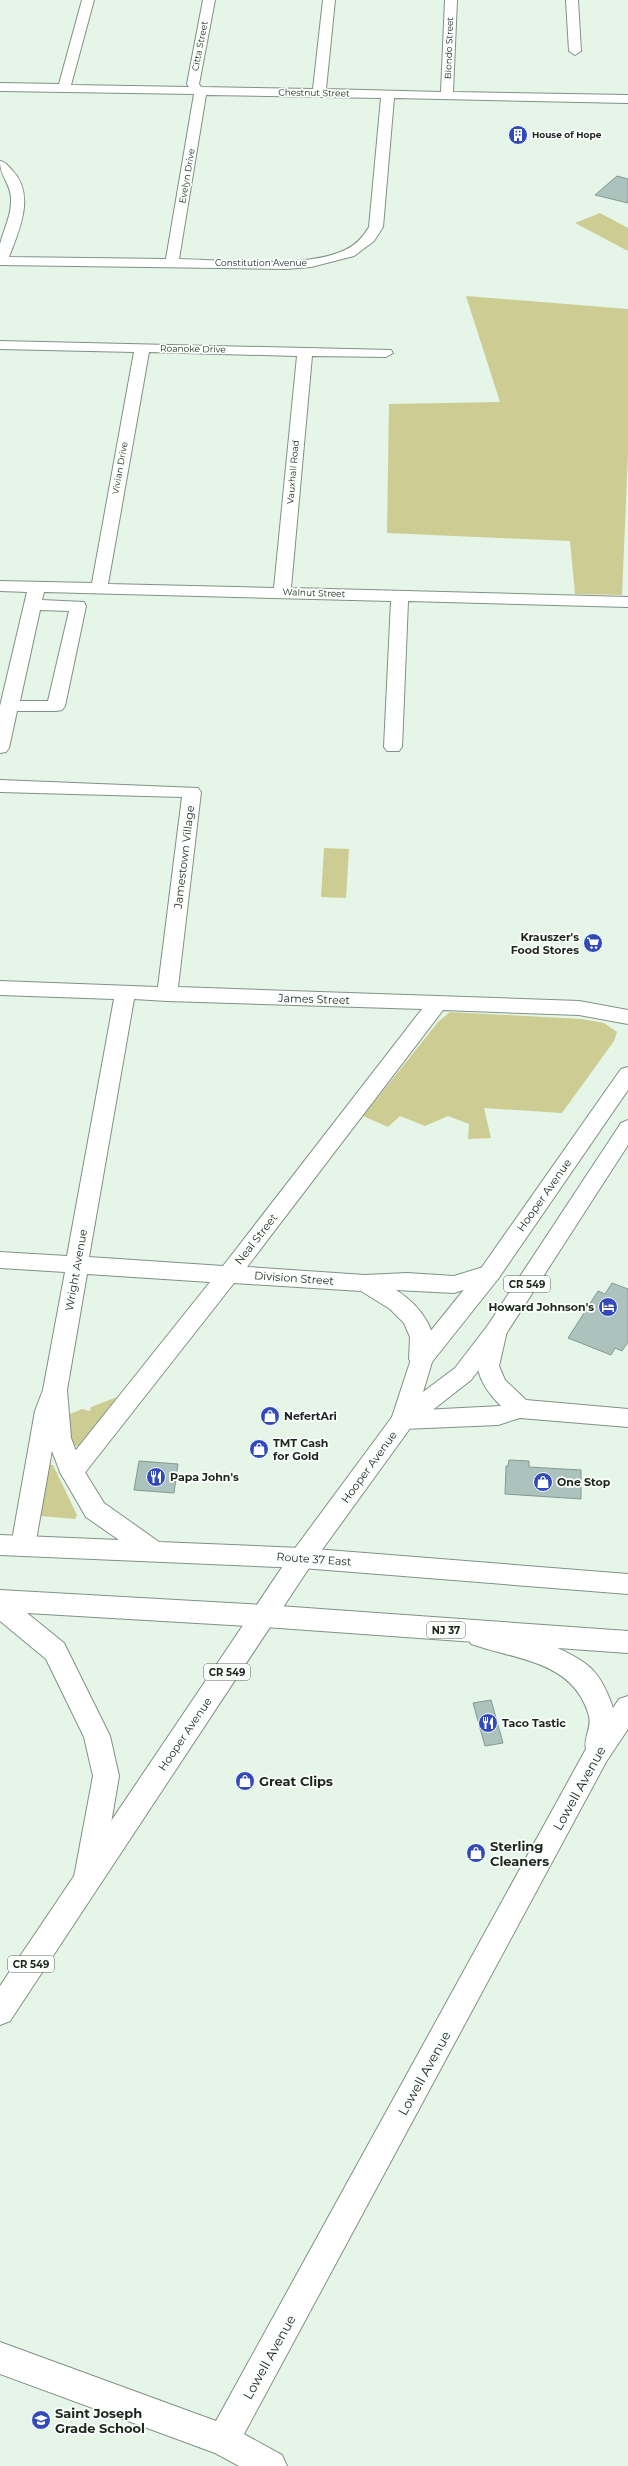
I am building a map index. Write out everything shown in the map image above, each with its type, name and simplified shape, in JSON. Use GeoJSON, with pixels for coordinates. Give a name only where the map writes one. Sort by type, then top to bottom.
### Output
{"type":"FeatureCollection","features":[{"type":"Feature","properties":{"kind":"main road"},"geometry":{"type":"LineString","coordinates":[[64,88],[88,0]]}},
{"type":"Feature","properties":{"kind":"main road","name":"Citta Street"},"geometry":{"type":"LineString","coordinates":[[197,90],[193,84],[209,0]]}},
{"type":"Feature","properties":{"kind":"main road"},"geometry":{"type":"LineString","coordinates":[[319,93],[329,0]]}},
{"type":"Feature","properties":{"kind":"main road","name":"Biondo Street"},"geometry":{"type":"LineString","coordinates":[[447,96],[451,0]]}},
{"type":"Feature","properties":{"kind":"main road"},"geometry":{"type":"LineString","coordinates":[[572,0],[575,51]]}},
{"type":"Feature","properties":{"kind":"main road","name":"Chestnut Street"},"geometry":{"type":"LineString","coordinates":[[0,87],[628,99]]}},
{"type":"Feature","properties":{"kind":"main road","name":"Evelyn Drive"},"geometry":{"type":"LineString","coordinates":[[172,262],[200,96],[197,90]]}},
{"type":"Feature","properties":{"kind":"main road","name":"Constitution Avenue"},"geometry":{"type":"LineString","coordinates":[[1,261],[308,264],[339,257],[364,244],[372,236],[376,227],[388,94]]}},
{"type":"Feature","properties":{"kind":"main road"},"geometry":{"type":"LineString","coordinates":[[0,166],[19,192],[19,204],[1,261]]}},
{"type":"Feature","properties":{"kind":"main road","name":"Roanoke Drive"},"geometry":{"type":"LineString","coordinates":[[0,346],[386,353]]}},
{"type":"Feature","properties":{"kind":"main road","name":"Vivian Drive"},"geometry":{"type":"LineString","coordinates":[[98,588],[142,348]]}},
{"type":"Feature","properties":{"kind":"main road","name":"Vauxhall Road"},"geometry":{"type":"LineString","coordinates":[[282,592],[305,351]]}},
{"type":"Feature","properties":{"kind":"main road","name":"Walnut Street"},"geometry":{"type":"LineString","coordinates":[[0,586],[628,602]]}},
{"type":"Feature","properties":{"kind":"main road"},"geometry":{"type":"LineString","coordinates":[[0,748],[37,586]]}},
{"type":"Feature","properties":{"kind":"main road"},"geometry":{"type":"LineString","coordinates":[[393,747],[400,596]]}},
{"type":"Feature","properties":{"kind":"main road"},"geometry":{"type":"LineString","coordinates":[[9,706],[56,706],[78,606],[32,604]]}},
{"type":"Feature","properties":{"kind":"main road","name":"Jamestown Village"},"geometry":{"type":"LineString","coordinates":[[0,786],[192,792],[167,994]]}},
{"type":"Feature","properties":{"kind":"main road","name":"James Street"},"geometry":{"type":"LineString","coordinates":[[0,988],[579,1008],[628,1017]]}},
{"type":"Feature","properties":{"kind":"main road","name":"Wright Avenue"},"geometry":{"type":"LineString","coordinates":[[12,1545],[47,1411],[55,1390],[124,992]]}},
{"type":"Feature","properties":{"kind":"main road","name":"Neal Street"},"geometry":{"type":"LineString","coordinates":[[72,1472],[229,1274],[436,1004]]}},
{"type":"Feature","properties":{"kind":"main road","name":"Hooper Avenue"},"geometry":{"type":"LineString","coordinates":[[403,1420],[422,1359],[490,1273],[628,1074]]}},
{"type":"Feature","properties":{"kind":"main road","name":"Hooper Avenue"},"geometry":{"type":"LineString","coordinates":[[0,2011],[88,1877],[265,1616],[302,1558],[403,1420],[463,1374],[496,1331],[628,1128]]}},
{"type":"Feature","properties":{"kind":"main road","name":"Division Street"},"geometry":{"type":"LineString","coordinates":[[0,1260],[365,1283],[407,1281],[454,1285],[490,1273]]}},
{"type":"Feature","properties":{"kind":"main road"},"geometry":{"type":"LineString","coordinates":[[365,1283],[389,1296],[409,1312],[422,1336],[422,1359]]}},
{"type":"Feature","properties":{"kind":"main road"},"geometry":{"type":"LineString","coordinates":[[496,1331],[487,1366],[496,1386],[520,1409]]}},
{"type":"Feature","properties":{"kind":"main road"},"geometry":{"type":"LineString","coordinates":[[55,1390],[60,1438],[72,1472],[95,1510],[152,1550]]}},
{"type":"Feature","properties":{"kind":"main road"},"geometry":{"type":"LineString","coordinates":[[403,1420],[498,1416],[520,1409],[591,1417],[628,1418]]}},
{"type":"Feature","properties":{"kind":"main road","name":"Route 37 East"},"geometry":{"type":"LineString","coordinates":[[12,1545],[152,1550],[302,1558],[628,1584]]}},
{"type":"Feature","properties":{"kind":"main road","name":"NJ 37"},"geometry":{"type":"LineString","coordinates":[[0,1601],[265,1616],[468,1632],[628,1642]]}},
{"type":"Feature","properties":{"kind":"main road"},"geometry":{"type":"LineString","coordinates":[[0,1606],[56,1651],[97,1736],[106,1776],[88,1877]]}},
{"type":"Feature","properties":{"kind":"main road"},"geometry":{"type":"LineString","coordinates":[[468,1632],[548,1656],[578,1672],[596,1695],[603,1719],[597,1754]]}},
{"type":"Feature","properties":{"kind":"main road","name":"Lowell Avenue"},"geometry":{"type":"LineString","coordinates":[[223,2440],[597,1754],[628,1707]]}},
{"type":"Feature","properties":{"kind":"main road"},"geometry":{"type":"LineString","coordinates":[[0,2358],[223,2440],[271,2466]]}},
{"type":"Feature","properties":{"kind":"shaded area"},"geometry":{"type":"Polygon","coordinates":[[[600,213],[628,228],[628,251],[575,223],[600,213]]]}},
{"type":"Feature","properties":{"kind":"shaded area"},"geometry":{"type":"Polygon","coordinates":[[[466,296],[628,309],[628,454],[622,595],[575,594],[570,541],[387,533],[389,404],[500,402],[466,296]]]}},
{"type":"Feature","properties":{"kind":"shaded area"},"geometry":{"type":"Polygon","coordinates":[[[324,848],[349,849],[346,898],[321,897],[324,848]]]}},
{"type":"Feature","properties":{"kind":"shaded area"},"geometry":{"type":"Polygon","coordinates":[[[450,1012],[582,1019],[604,1023],[617,1032],[614,1041],[562,1113],[484,1108],[491,1138],[468,1139],[469,1124],[448,1116],[425,1126],[400,1116],[388,1127],[363,1116],[438,1022],[450,1012]]]}},
{"type":"Feature","properties":{"kind":"shaded area"},"geometry":{"type":"Polygon","coordinates":[[[117,1397],[79,1446],[69,1446],[68,1415],[82,1409],[90,1411],[91,1407],[117,1397]]]}},
{"type":"Feature","properties":{"kind":"shaded area"},"geometry":{"type":"Polygon","coordinates":[[[49,1465],[53,1465],[77,1515],[75,1519],[40,1516],[49,1465]]]}},
{"type":"Feature","properties":{"kind":"building"},"geometry":{"type":"Polygon","coordinates":[[[617,176],[628,179],[628,203],[595,195],[617,176]]]}},
{"type":"Feature","properties":{"kind":"building","name":"Howard Johnson's"},"geometry":{"type":"Polygon","coordinates":[[[612,1283],[628,1289],[628,1342],[622,1351],[615,1348],[611,1355],[568,1338],[598,1291],[605,1294],[612,1283]]]}},
{"type":"Feature","properties":{"kind":"building","name":"One Stop"},"geometry":{"type":"Polygon","coordinates":[[[509,1460],[529,1461],[529,1467],[581,1470],[581,1499],[505,1494],[506,1466],[508,1466],[509,1460]]]}},
{"type":"Feature","properties":{"kind":"building","name":"Papa John's"},"geometry":{"type":"Polygon","coordinates":[[[139,1461],[178,1464],[174,1493],[134,1490],[139,1461]]]}},
{"type":"Feature","properties":{"kind":"building","name":"Taco Tastic"},"geometry":{"type":"Polygon","coordinates":[[[491,1700],[503,1743],[485,1746],[473,1703],[491,1700]]]}},
{"type":"Feature","properties":{"kind":"place","name":"House of Hope"},"geometry":{"type":"Point","coordinates":[518,135]}},
{"type":"Feature","properties":{"kind":"place","name":"Krauszer's Food Stores"},"geometry":{"type":"Point","coordinates":[593,943]}},
{"type":"Feature","properties":{"kind":"place","name":"Howard Johnson's"},"geometry":{"type":"Point","coordinates":[608,1307]}},
{"type":"Feature","properties":{"kind":"place","name":"NefertAri"},"geometry":{"type":"Point","coordinates":[270,1416]}},
{"type":"Feature","properties":{"kind":"place","name":"TMT Cash for Gold"},"geometry":{"type":"Point","coordinates":[259,1449]}},
{"type":"Feature","properties":{"kind":"place","name":"Papa John's"},"geometry":{"type":"Point","coordinates":[156,1477]}},
{"type":"Feature","properties":{"kind":"place","name":"One Stop"},"geometry":{"type":"Point","coordinates":[543,1482]}},
{"type":"Feature","properties":{"kind":"place","name":"Taco Tastic"},"geometry":{"type":"Point","coordinates":[488,1723]}},
{"type":"Feature","properties":{"kind":"place","name":"Great Clips"},"geometry":{"type":"Point","coordinates":[245,1781]}},
{"type":"Feature","properties":{"kind":"place","name":"Sterling Cleaners"},"geometry":{"type":"Point","coordinates":[476,1853]}},
{"type":"Feature","properties":{"kind":"place","name":"Saint Joseph Grade School"},"geometry":{"type":"Point","coordinates":[41,2420]}}]}
